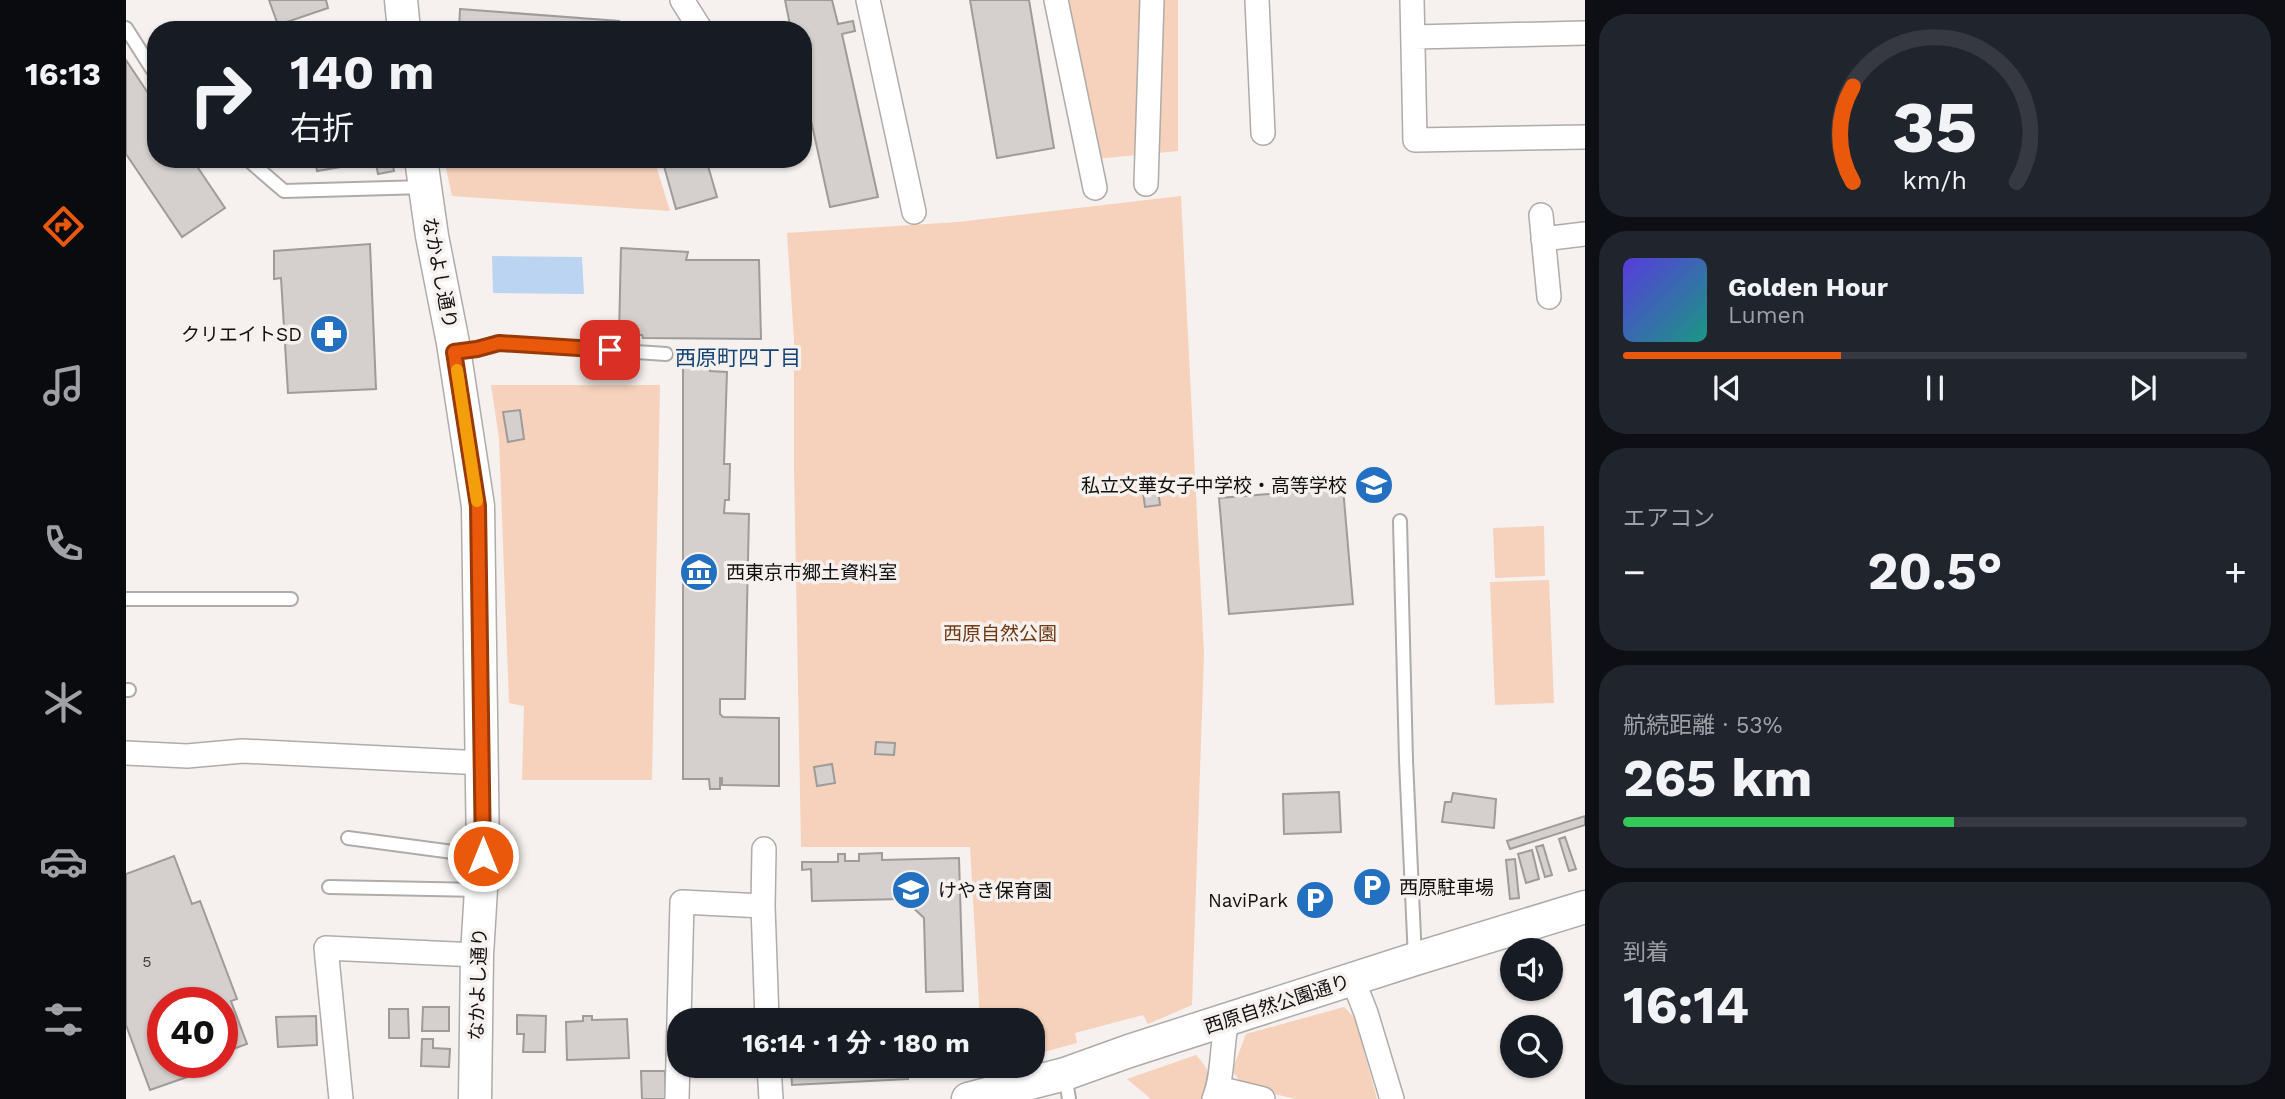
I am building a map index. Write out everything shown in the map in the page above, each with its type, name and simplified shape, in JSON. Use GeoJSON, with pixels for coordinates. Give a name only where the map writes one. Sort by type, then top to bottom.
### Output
{"type":"FeatureCollection","features":[{"type":"Feature","properties":{"kind":"street"},"geometry":{"type":"LineString","coordinates":[[401,0],[403,21]]}},
{"type":"Feature","properties":{"kind":"street"},"geometry":{"type":"LineString","coordinates":[[682,0],[695,21]]}},
{"type":"Feature","properties":{"kind":"street"},"geometry":{"type":"LineString","coordinates":[[868,0],[914,212]]}},
{"type":"Feature","properties":{"kind":"street"},"geometry":{"type":"LineString","coordinates":[[1056,0],[1095,188]]}},
{"type":"Feature","properties":{"kind":"street"},"geometry":{"type":"LineString","coordinates":[[1146,184],[1152,0]]}},
{"type":"Feature","properties":{"kind":"street"},"geometry":{"type":"LineString","coordinates":[[1257,0],[1263,133]]}},
{"type":"Feature","properties":{"kind":"street"},"geometry":{"type":"LineString","coordinates":[[1412,0],[1415,140],[1585,137]]}},
{"type":"Feature","properties":{"kind":"street"},"geometry":{"type":"LineString","coordinates":[[1413,37],[1585,33]]}},
{"type":"Feature","properties":{"kind":"street","name":"なかよし通り"},"geometry":{"type":"LineString","coordinates":[[423,173],[425,237],[478,506],[483,856],[477,955],[475,1099]]}},
{"type":"Feature","properties":{"kind":"street"},"geometry":{"type":"LineString","coordinates":[[1541,215],[1549,297]]}},
{"type":"Feature","properties":{"kind":"street"},"geometry":{"type":"LineString","coordinates":[[1544,239],[1585,234]]}},
{"type":"Feature","properties":{"kind":"street"},"geometry":{"type":"LineString","coordinates":[[126,753],[187,755],[243,751],[483,763]]}},
{"type":"Feature","properties":{"kind":"street"},"geometry":{"type":"LineString","coordinates":[[764,849],[767,1008]]}},
{"type":"Feature","properties":{"kind":"street"},"geometry":{"type":"LineString","coordinates":[[679,1008],[682,902],[763,906]]}},
{"type":"Feature","properties":{"kind":"street","name":"西原自然公園通り"},"geometry":{"type":"LineString","coordinates":[[968,1099],[1067,1087],[1129,1051],[1585,907]]}},
{"type":"Feature","properties":{"kind":"street"},"geometry":{"type":"LineString","coordinates":[[341,1099],[326,948],[477,955]]}},
{"type":"Feature","properties":{"kind":"street"},"geometry":{"type":"LineString","coordinates":[[1353,980],[1392,1099]]}},
{"type":"Feature","properties":{"kind":"street"},"geometry":{"type":"LineString","coordinates":[[1227,1021],[1216,1094],[1263,1099]]}},
{"type":"Feature","properties":{"kind":"street"},"geometry":{"type":"LineString","coordinates":[[677,1099],[678,1078]]}},
{"type":"Feature","properties":{"kind":"street"},"geometry":{"type":"LineString","coordinates":[[770,1078],[771,1099]]}},
{"type":"Feature","properties":{"kind":"lane"},"geometry":{"type":"LineString","coordinates":[[126,28],[147,61]]}},
{"type":"Feature","properties":{"kind":"lane"},"geometry":{"type":"LineString","coordinates":[[257,168],[284,191],[423,173]]}},
{"type":"Feature","properties":{"kind":"lane"},"geometry":{"type":"LineString","coordinates":[[448,347],[477,349],[499,343],[666,354]]}},
{"type":"Feature","properties":{"kind":"lane"},"geometry":{"type":"LineString","coordinates":[[1400,521],[1406,760],[1415,959]]}},
{"type":"Feature","properties":{"kind":"lane"},"geometry":{"type":"LineString","coordinates":[[126,598],[291,599]]}},
{"type":"Feature","properties":{"kind":"lane"},"geometry":{"type":"LineString","coordinates":[[348,838],[483,856]]}},
{"type":"Feature","properties":{"kind":"lane"},"geometry":{"type":"LineString","coordinates":[[329,887],[481,890]]}},
{"type":"Feature","properties":{"kind":"green space"},"geometry":{"type":"Polygon","coordinates":[[[1063,0],[1178,0],[1178,151],[1096,159],[1063,0]]]}},
{"type":"Feature","properties":{"kind":"green space"},"geometry":{"type":"Polygon","coordinates":[[[446,168],[657,168],[670,211],[452,196],[446,168]]]}},
{"type":"Feature","properties":{"kind":"green space","name":"西原自然公園"},"geometry":{"type":"Polygon","coordinates":[[[1181,196],[1204,654],[1192,1005],[1148,1024],[1143,1015],[1075,1033],[1077,1043],[1045,1052],[1045,1008],[979,1008],[970,847],[801,847],[794,340],[787,233],[958,222],[1181,196]]]}},
{"type":"Feature","properties":{"kind":"green space"},"geometry":{"type":"Polygon","coordinates":[[[491,385],[660,385],[652,780],[522,780],[524,706],[509,703],[499,438],[491,385]]]}},
{"type":"Feature","properties":{"kind":"green space"},"geometry":{"type":"Polygon","coordinates":[[[1544,526],[1545,576],[1495,578],[1493,528],[1544,526]]]}},
{"type":"Feature","properties":{"kind":"green space"},"geometry":{"type":"Polygon","coordinates":[[[1549,580],[1554,703],[1495,705],[1490,582],[1549,580]]]}},
{"type":"Feature","properties":{"kind":"green space"},"geometry":{"type":"Polygon","coordinates":[[[1344,1007],[1355,1018],[1377,1099],[1296,1099],[1245,1087],[1232,1071],[1246,1034],[1344,1007]]]}},
{"type":"Feature","properties":{"kind":"green space"},"geometry":{"type":"Polygon","coordinates":[[[1196,1055],[1209,1076],[1204,1099],[1151,1099],[1127,1079],[1196,1055]]]}},
{"type":"Feature","properties":{"kind":"water"},"geometry":{"type":"Polygon","coordinates":[[[492,256],[582,257],[584,294],[493,293],[492,256]]]}},
{"type":"Feature","properties":{"kind":"building"},"geometry":{"type":"Polygon","coordinates":[[[269,0],[326,0],[328,8],[290,21],[277,21],[269,0]]]}},
{"type":"Feature","properties":{"kind":"building"},"geometry":{"type":"Polygon","coordinates":[[[785,0],[832,0],[838,24],[853,21],[855,31],[842,34],[878,197],[830,207],[812,125],[812,21],[789,21],[785,0]]]}},
{"type":"Feature","properties":{"kind":"building"},"geometry":{"type":"Polygon","coordinates":[[[970,0],[1029,0],[1054,148],[997,158],[970,0]]]}},
{"type":"Feature","properties":{"kind":"building"},"geometry":{"type":"Polygon","coordinates":[[[460,9],[619,21],[459,21],[460,9]]]}},
{"type":"Feature","properties":{"kind":"building"},"geometry":{"type":"Polygon","coordinates":[[[126,60],[147,92],[147,168],[198,168],[225,208],[182,237],[126,154],[126,60]]]}},
{"type":"Feature","properties":{"kind":"building"},"geometry":{"type":"Polygon","coordinates":[[[377,168],[394,168],[394,171],[378,174],[377,168]]]}},
{"type":"Feature","properties":{"kind":"building"},"geometry":{"type":"Polygon","coordinates":[[[665,168],[709,168],[717,197],[676,209],[665,168]]]}},
{"type":"Feature","properties":{"kind":"building","name":"クリエイトSD"},"geometry":{"type":"Polygon","coordinates":[[[370,244],[376,389],[288,393],[281,278],[274,279],[274,251],[370,244]]]}},
{"type":"Feature","properties":{"kind":"building"},"geometry":{"type":"Polygon","coordinates":[[[621,248],[688,252],[686,260],[759,260],[761,339],[643,338],[642,335],[619,335],[621,248]]]}},
{"type":"Feature","properties":{"kind":"building"},"geometry":{"type":"Polygon","coordinates":[[[683,366],[709,367],[710,371],[727,372],[724,464],[730,464],[729,500],[725,500],[724,513],[749,514],[745,699],[720,699],[720,714],[723,717],[779,718],[779,786],[722,785],[720,778],[720,789],[710,789],[709,779],[683,779],[683,366]]]}},
{"type":"Feature","properties":{"kind":"building"},"geometry":{"type":"Polygon","coordinates":[[[520,410],[524,439],[508,442],[503,412],[520,410]]]}},
{"type":"Feature","properties":{"kind":"building"},"geometry":{"type":"Polygon","coordinates":[[[1343,488],[1353,604],[1229,614],[1219,498],[1343,488]]]}},
{"type":"Feature","properties":{"kind":"building"},"geometry":{"type":"Polygon","coordinates":[[[1158,490],[1160,505],[1145,507],[1143,492],[1158,490]]]}},
{"type":"Feature","properties":{"kind":"building"},"geometry":{"type":"Polygon","coordinates":[[[876,742],[895,743],[894,755],[875,754],[876,742]]]}},
{"type":"Feature","properties":{"kind":"building"},"geometry":{"type":"Polygon","coordinates":[[[832,764],[835,783],[817,786],[814,767],[832,764]]]}},
{"type":"Feature","properties":{"kind":"building"},"geometry":{"type":"Polygon","coordinates":[[[1339,792],[1341,832],[1284,834],[1283,794],[1339,792]]]}},
{"type":"Feature","properties":{"kind":"building"},"geometry":{"type":"Polygon","coordinates":[[[1453,793],[1496,799],[1494,828],[1442,822],[1445,802],[1451,802],[1453,793]]]}},
{"type":"Feature","properties":{"kind":"building"},"geometry":{"type":"Polygon","coordinates":[[[1585,816],[1585,825],[1510,849],[1507,841],[1585,816]]]}},
{"type":"Feature","properties":{"kind":"building"},"geometry":{"type":"Polygon","coordinates":[[[1565,837],[1576,869],[1569,871],[1559,839],[1565,837]]]}},
{"type":"Feature","properties":{"kind":"building"},"geometry":{"type":"Polygon","coordinates":[[[1543,845],[1552,875],[1545,877],[1536,847],[1543,845]]]}},
{"type":"Feature","properties":{"kind":"building"},"geometry":{"type":"Polygon","coordinates":[[[1532,850],[1539,879],[1526,883],[1518,854],[1532,850]]]}},
{"type":"Feature","properties":{"kind":"building"},"geometry":{"type":"Polygon","coordinates":[[[882,853],[882,860],[959,858],[963,991],[926,992],[924,918],[904,899],[812,901],[811,869],[802,870],[802,862],[838,862],[838,854],[845,854],[845,861],[859,861],[859,854],[882,853]]]}},
{"type":"Feature","properties":{"kind":"building"},"geometry":{"type":"Polygon","coordinates":[[[174,856],[192,904],[200,901],[232,987],[147,987],[147,1078],[184,1078],[150,1090],[126,1025],[126,874],[174,856]]]}},
{"type":"Feature","properties":{"kind":"building"},"geometry":{"type":"Polygon","coordinates":[[[1515,859],[1519,898],[1510,899],[1506,860],[1515,859]]]}},
{"type":"Feature","properties":{"kind":"building"},"geometry":{"type":"Polygon","coordinates":[[[423,1007],[449,1007],[449,1031],[422,1031],[423,1007]]]}},
{"type":"Feature","properties":{"kind":"building"},"geometry":{"type":"Polygon","coordinates":[[[389,1009],[408,1009],[409,1038],[389,1038],[389,1009]]]}},
{"type":"Feature","properties":{"kind":"building"},"geometry":{"type":"Polygon","coordinates":[[[517,1015],[546,1016],[545,1052],[523,1052],[524,1034],[517,1034],[517,1015]]]}},
{"type":"Feature","properties":{"kind":"building"},"geometry":{"type":"Polygon","coordinates":[[[316,1016],[317,1045],[278,1047],[276,1017],[316,1016]]]}},
{"type":"Feature","properties":{"kind":"building"},"geometry":{"type":"Polygon","coordinates":[[[583,1016],[592,1016],[592,1020],[627,1019],[629,1058],[567,1060],[566,1022],[583,1021],[583,1016]]]}},
{"type":"Feature","properties":{"kind":"building"},"geometry":{"type":"Polygon","coordinates":[[[238,1020],[247,1044],[238,1047],[238,1020]]]}},
{"type":"Feature","properties":{"kind":"building"},"geometry":{"type":"Polygon","coordinates":[[[422,1039],[433,1039],[433,1048],[450,1049],[449,1067],[421,1066],[422,1039]]]}},
{"type":"Feature","properties":{"kind":"building"},"geometry":{"type":"Polygon","coordinates":[[[641,1071],[665,1071],[666,1099],[642,1099],[641,1071]]]}},
{"type":"Feature","properties":{"kind":"building"},"geometry":{"type":"Polygon","coordinates":[[[792,1078],[908,1078],[908,1079],[792,1085],[792,1078]]]}},
{"type":"Feature","properties":{"kind":"slow traffic"},"geometry":{"type":"LineString","coordinates":[[457,370],[477,501]]}},
{"type":"Feature","properties":{"kind":"place","name":"クリエイトSD"},"geometry":{"type":"Point","coordinates":[329,334]}},
{"type":"Feature","properties":{"kind":"place","name":"私立文華女子中学校・高等学校"},"geometry":{"type":"Point","coordinates":[1374,485]}},
{"type":"Feature","properties":{"kind":"place","name":"西東京市郷土資料室"},"geometry":{"type":"Point","coordinates":[699,572]}},
{"type":"Feature","properties":{"kind":"place","name":"西原駐車場"},"geometry":{"type":"Point","coordinates":[1372,887]}},
{"type":"Feature","properties":{"kind":"place","name":"けやき保育園"},"geometry":{"type":"Point","coordinates":[911,890]}},
{"type":"Feature","properties":{"kind":"place","name":"NaviPark"},"geometry":{"type":"Point","coordinates":[1315,900]}},
{"type":"Feature","properties":{"kind":"district","name":"西原町四丁目"},"geometry":{"type":"Point","coordinates":[738,357]}},
{"type":"Feature","properties":{"kind":"route"},"geometry":{"type":"LineString","coordinates":[[483,856],[478,506],[454,352],[499,343],[610,350]]}}]}
